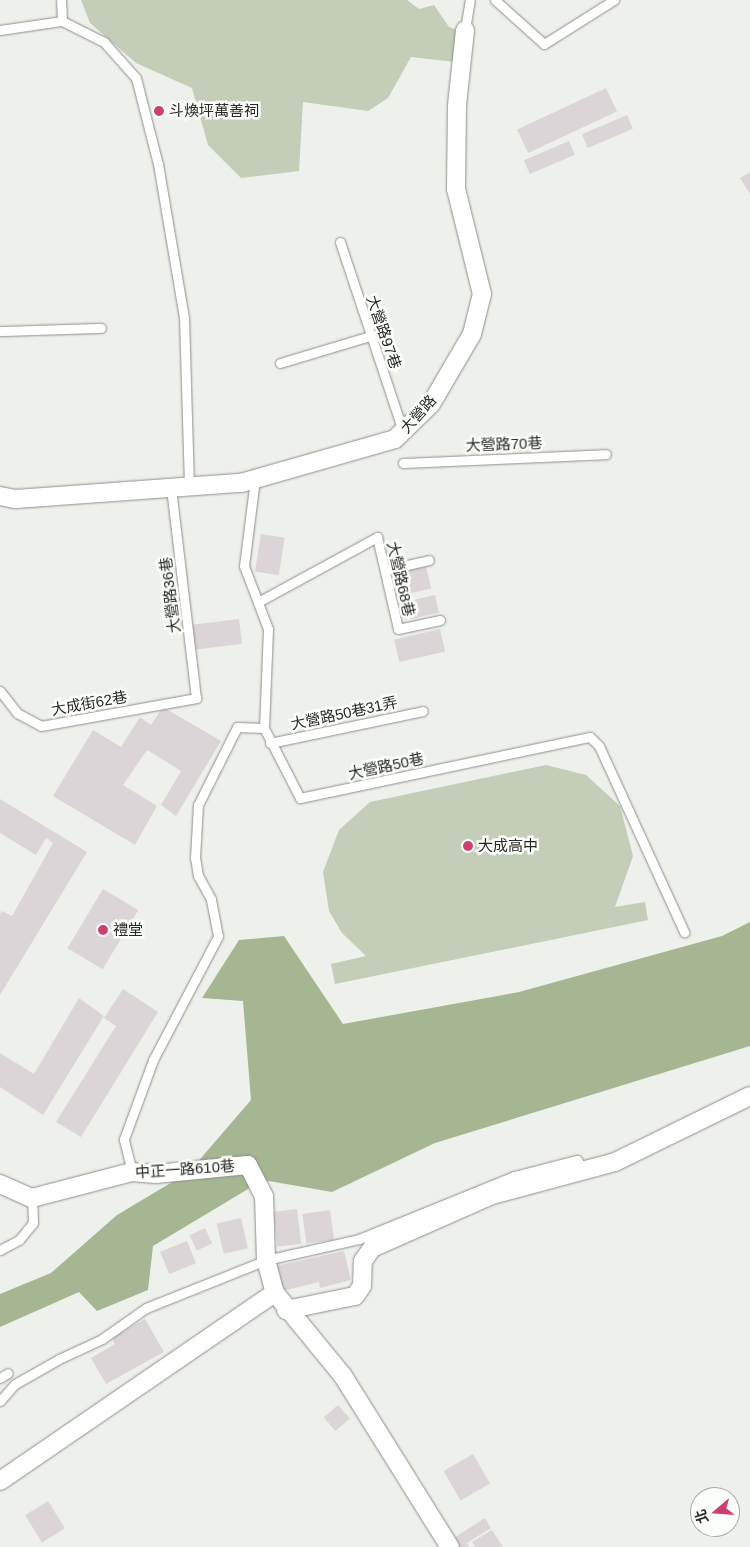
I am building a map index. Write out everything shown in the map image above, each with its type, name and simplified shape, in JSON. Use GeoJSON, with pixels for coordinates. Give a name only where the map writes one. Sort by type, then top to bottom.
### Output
{"type":"FeatureCollection","features":[{"type":"Feature","properties":{"kind":"street","name":"大營路"},"geometry":{"type":"LineString","coordinates":[[0,496],[16,499],[171,489],[255,479],[395,439],[431,404],[472,334],[481,302],[479,272],[456,189],[457,105],[465,30]]}},
{"type":"Feature","properties":{"kind":"street"},"geometry":{"type":"LineString","coordinates":[[286,1310],[355,1296],[362,1286],[363,1261],[372,1248],[492,1195],[615,1162],[750,1096]]}},
{"type":"Feature","properties":{"kind":"street","name":"中正一路610巷"},"geometry":{"type":"LineString","coordinates":[[32,1198],[132,1172],[156,1174],[248,1165],[264,1196],[266,1260]]}},
{"type":"Feature","properties":{"kind":"street"},"geometry":{"type":"LineString","coordinates":[[0,1184],[32,1198]]}},
{"type":"Feature","properties":{"kind":"street"},"geometry":{"type":"LineString","coordinates":[[266,1260],[275,1293],[286,1310],[344,1376],[450,1547]]}},
{"type":"Feature","properties":{"kind":"street"},"geometry":{"type":"LineString","coordinates":[[0,1481],[275,1293]]}},
{"type":"Feature","properties":{"kind":"lane"},"geometry":{"type":"LineString","coordinates":[[61,0],[62,21]]}},
{"type":"Feature","properties":{"kind":"lane"},"geometry":{"type":"LineString","coordinates":[[465,30],[470,0]]}},
{"type":"Feature","properties":{"kind":"lane"},"geometry":{"type":"LineString","coordinates":[[495,0],[544,44],[614,0]]}},
{"type":"Feature","properties":{"kind":"lane"},"geometry":{"type":"LineString","coordinates":[[0,30],[62,21],[104,42],[136,78],[158,164],[184,317],[189,487]]}},
{"type":"Feature","properties":{"kind":"lane","name":"大營路97巷"},"geometry":{"type":"LineString","coordinates":[[340,242],[370,336],[404,431]]}},
{"type":"Feature","properties":{"kind":"lane"},"geometry":{"type":"LineString","coordinates":[[0,331],[101,328]]}},
{"type":"Feature","properties":{"kind":"lane"},"geometry":{"type":"LineString","coordinates":[[280,364],[370,336]]}},
{"type":"Feature","properties":{"kind":"lane","name":"大營路70巷"},"geometry":{"type":"LineString","coordinates":[[403,463],[606,454]]}},
{"type":"Feature","properties":{"kind":"lane","name":"大營路50巷"},"geometry":{"type":"LineString","coordinates":[[255,479],[244,566],[268,629],[264,728],[270,743],[300,798],[590,737],[599,746],[684,932]]}},
{"type":"Feature","properties":{"kind":"lane","name":"大營路36巷"},"geometry":{"type":"LineString","coordinates":[[171,489],[196,698]]}},
{"type":"Feature","properties":{"kind":"lane","name":"大營路68巷"},"geometry":{"type":"LineString","coordinates":[[258,602],[377,537],[398,629],[440,620]]}},
{"type":"Feature","properties":{"kind":"lane"},"geometry":{"type":"LineString","coordinates":[[385,570],[429,560]]}},
{"type":"Feature","properties":{"kind":"lane","name":"大成街62巷"},"geometry":{"type":"LineString","coordinates":[[0,690],[17,713],[42,726],[196,698]]}},
{"type":"Feature","properties":{"kind":"lane","name":"大營路50巷31弄"},"geometry":{"type":"LineString","coordinates":[[270,743],[423,711]]}},
{"type":"Feature","properties":{"kind":"lane"},"geometry":{"type":"LineString","coordinates":[[132,1172],[124,1139],[153,1060],[218,936],[211,899],[198,876],[195,858],[198,805],[237,727],[264,728]]}},
{"type":"Feature","properties":{"kind":"lane"},"geometry":{"type":"LineString","coordinates":[[0,1401],[15,1384],[59,1359],[102,1339],[146,1308],[266,1260],[359,1240],[514,1176],[577,1160],[584,1170]]}},
{"type":"Feature","properties":{"kind":"lane"},"geometry":{"type":"LineString","coordinates":[[0,1250],[19,1240],[33,1223],[32,1198]]}},
{"type":"Feature","properties":{"kind":"green space"},"geometry":{"type":"Polygon","coordinates":[[[81,0],[407,0],[419,9],[434,5],[449,27],[460,31],[455,62],[411,57],[388,98],[368,111],[303,102],[299,171],[241,178],[208,145],[192,88],[136,63],[90,23],[81,0]]]}},
{"type":"Feature","properties":{"kind":"green space","name":"大成高中"},"geometry":{"type":"Polygon","coordinates":[[[546,765],[586,775],[620,806],[633,856],[615,907],[645,902],[648,920],[335,984],[331,964],[366,956],[342,933],[329,911],[323,872],[339,830],[370,802],[546,765]]]}},
{"type":"Feature","properties":{"kind":"green space"},"geometry":{"type":"Polygon","coordinates":[[[750,922],[750,1046],[435,1143],[332,1192],[263,1180],[153,1246],[148,1290],[97,1311],[79,1292],[0,1327],[0,1294],[51,1273],[117,1215],[189,1172],[251,1100],[243,1001],[202,998],[239,940],[284,936],[343,1024],[519,992],[722,936],[750,922]]]}},
{"type":"Feature","properties":{"kind":"building"},"geometry":{"type":"Polygon","coordinates":[[[606,88],[617,112],[528,153],[517,129],[606,88]]]}},
{"type":"Feature","properties":{"kind":"building"},"geometry":{"type":"Polygon","coordinates":[[[627,115],[633,129],[588,148],[582,134],[627,115]]]}},
{"type":"Feature","properties":{"kind":"building"},"geometry":{"type":"Polygon","coordinates":[[[569,141],[575,155],[530,174],[524,160],[569,141]]]}},
{"type":"Feature","properties":{"kind":"building"},"geometry":{"type":"Polygon","coordinates":[[[750,172],[750,194],[740,178],[750,172]]]}},
{"type":"Feature","properties":{"kind":"building"},"geometry":{"type":"Polygon","coordinates":[[[261,534],[285,538],[279,575],[255,572],[261,534]]]}},
{"type":"Feature","properties":{"kind":"building"},"geometry":{"type":"Polygon","coordinates":[[[426,566],[431,588],[400,596],[395,573],[426,566]]]}},
{"type":"Feature","properties":{"kind":"building"},"geometry":{"type":"Polygon","coordinates":[[[435,595],[439,613],[406,620],[402,603],[435,595]]]}},
{"type":"Feature","properties":{"kind":"building"},"geometry":{"type":"Polygon","coordinates":[[[239,619],[242,644],[194,650],[191,625],[239,619]]]}},
{"type":"Feature","properties":{"kind":"building"},"geometry":{"type":"Polygon","coordinates":[[[440,629],[445,651],[399,662],[394,640],[440,629]]]}},
{"type":"Feature","properties":{"kind":"building"},"geometry":{"type":"Polygon","coordinates":[[[163,707],[221,741],[176,816],[161,805],[181,771],[147,750],[123,785],[157,806],[135,845],[53,796],[93,730],[121,747],[140,717],[151,725],[163,707]]]}},
{"type":"Feature","properties":{"kind":"building"},"geometry":{"type":"Polygon","coordinates":[[[0,799],[87,852],[0,995],[0,914],[2,911],[12,916],[53,843],[46,838],[36,855],[0,833],[0,799]]]}},
{"type":"Feature","properties":{"kind":"building","name":"禮堂"},"geometry":{"type":"Polygon","coordinates":[[[103,889],[138,910],[103,969],[67,948],[103,889]]]}},
{"type":"Feature","properties":{"kind":"building"},"geometry":{"type":"Polygon","coordinates":[[[123,989],[158,1012],[81,1137],[56,1122],[116,1026],[104,1018],[123,989]]]}},
{"type":"Feature","properties":{"kind":"building"},"geometry":{"type":"Polygon","coordinates":[[[79,998],[104,1016],[43,1115],[0,1087],[0,1053],[34,1074],[79,998]]]}},
{"type":"Feature","properties":{"kind":"building"},"geometry":{"type":"Polygon","coordinates":[[[297,1209],[301,1244],[277,1247],[273,1212],[297,1209]]]}},
{"type":"Feature","properties":{"kind":"building"},"geometry":{"type":"Polygon","coordinates":[[[330,1210],[334,1240],[306,1244],[302,1214],[330,1210]]]}},
{"type":"Feature","properties":{"kind":"building"},"geometry":{"type":"Polygon","coordinates":[[[241,1218],[248,1248],[224,1254],[217,1224],[241,1218]]]}},
{"type":"Feature","properties":{"kind":"building"},"geometry":{"type":"Polygon","coordinates":[[[205,1228],[212,1243],[197,1251],[190,1235],[205,1228]]]}},
{"type":"Feature","properties":{"kind":"building"},"geometry":{"type":"Polygon","coordinates":[[[187,1241],[196,1263],[169,1274],[160,1252],[187,1241]]]}},
{"type":"Feature","properties":{"kind":"building"},"geometry":{"type":"Polygon","coordinates":[[[344,1251],[351,1280],[320,1288],[319,1282],[282,1291],[276,1266],[344,1251]]]}},
{"type":"Feature","properties":{"kind":"building"},"geometry":{"type":"Polygon","coordinates":[[[145,1319],[164,1352],[106,1384],[91,1358],[115,1344],[112,1338],[145,1319]]]}},
{"type":"Feature","properties":{"kind":"building"},"geometry":{"type":"Polygon","coordinates":[[[338,1405],[350,1419],[335,1431],[324,1417],[338,1405]]]}},
{"type":"Feature","properties":{"kind":"building"},"geometry":{"type":"Polygon","coordinates":[[[473,1454],[490,1483],[461,1500],[444,1471],[473,1454]]]}},
{"type":"Feature","properties":{"kind":"building"},"geometry":{"type":"Polygon","coordinates":[[[48,1501],[65,1528],[42,1542],[25,1515],[48,1501]]]}},
{"type":"Feature","properties":{"kind":"building"},"geometry":{"type":"Polygon","coordinates":[[[485,1518],[491,1528],[467,1543],[469,1547],[452,1547],[449,1541],[485,1518]]]}},
{"type":"Feature","properties":{"kind":"building"},"geometry":{"type":"Polygon","coordinates":[[[492,1530],[503,1547],[475,1547],[472,1542],[492,1530]]]}},
{"type":"Feature","properties":{"kind":"place","name":"斗煥坪萬善祠"},"geometry":{"type":"Point","coordinates":[159,111]}},
{"type":"Feature","properties":{"kind":"place","name":"大成高中"},"geometry":{"type":"Point","coordinates":[468,846]}},
{"type":"Feature","properties":{"kind":"place","name":"禮堂"},"geometry":{"type":"Point","coordinates":[103,930]}}]}
